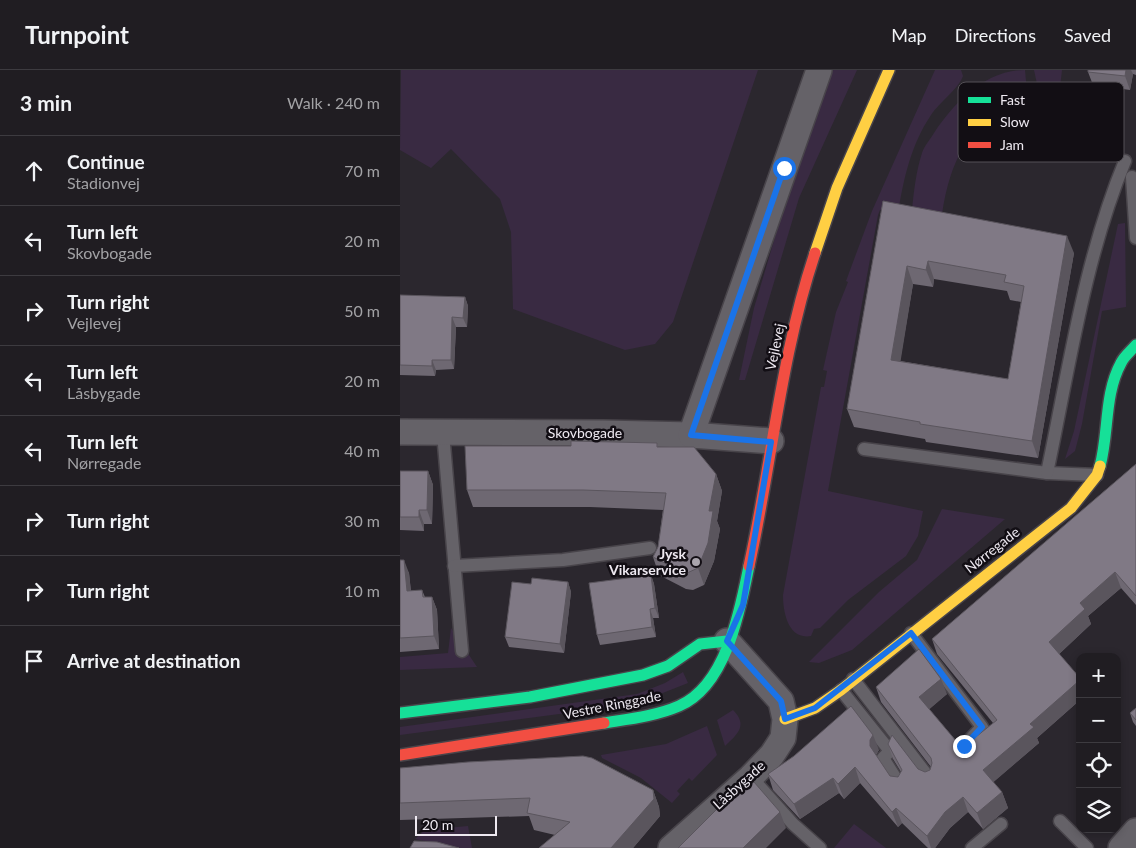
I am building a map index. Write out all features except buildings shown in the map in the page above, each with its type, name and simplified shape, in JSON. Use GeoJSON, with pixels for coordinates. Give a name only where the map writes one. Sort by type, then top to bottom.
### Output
{"type":"FeatureCollection","features":[{"type":"Feature","properties":{"kind":"main road","name":"Vejlevej"},"geometry":{"type":"LineString","coordinates":[[727,641],[743,605],[771,442],[803,289],[837,188],[889,70]]}},
{"type":"Feature","properties":{"kind":"main road","name":"Nørregade"},"geometry":{"type":"LineString","coordinates":[[785,719],[815,708],[841,690],[1071,508],[1097,475],[1104,452],[1111,392],[1121,362],[1136,345]]}},
{"type":"Feature","properties":{"kind":"main road","name":"Vestre Ringgade"},"geometry":{"type":"LineString","coordinates":[[400,713],[530,697],[643,675],[668,666],[700,644],[727,641],[713,677],[699,693],[680,706],[644,717],[400,755]]}},
{"type":"Feature","properties":{"kind":"street"},"geometry":{"type":"LineString","coordinates":[[691,435],[818,70]]}},
{"type":"Feature","properties":{"kind":"street","name":"Skovbogade"},"geometry":{"type":"LineString","coordinates":[[400,432],[691,435],[771,442]]}},
{"type":"Feature","properties":{"kind":"street"},"geometry":{"type":"LineString","coordinates":[[727,641],[781,701],[785,719]]}},
{"type":"Feature","properties":{"kind":"street","name":"Låsbygade"},"geometry":{"type":"LineString","coordinates":[[671,848],[751,777],[772,755],[783,738],[785,719]]}},
{"type":"Feature","properties":{"kind":"street"},"geometry":{"type":"LineString","coordinates":[[1121,848],[1136,831]]}},
{"type":"Feature","properties":{"kind":"lane"},"geometry":{"type":"LineString","coordinates":[[1047,473],[1095,250],[1109,199],[1125,161]]}},
{"type":"Feature","properties":{"kind":"lane"},"geometry":{"type":"LineString","coordinates":[[1132,177],[1136,238]]}},
{"type":"Feature","properties":{"kind":"lane"},"geometry":{"type":"LineString","coordinates":[[442,433],[462,651]]}},
{"type":"Feature","properties":{"kind":"lane"},"geometry":{"type":"LineString","coordinates":[[864,449],[1047,473],[1097,475]]}},
{"type":"Feature","properties":{"kind":"lane"},"geometry":{"type":"LineString","coordinates":[[454,566],[563,560],[650,548]]}},
{"type":"Feature","properties":{"kind":"lane"},"geometry":{"type":"LineString","coordinates":[[911,633],[982,727],[964,746]]}},
{"type":"Feature","properties":{"kind":"lane"},"geometry":{"type":"LineString","coordinates":[[854,679],[930,779]]}},
{"type":"Feature","properties":{"kind":"lane"},"geometry":{"type":"LineString","coordinates":[[841,690],[890,751],[883,758],[900,785]]}},
{"type":"Feature","properties":{"kind":"lane"},"geometry":{"type":"LineString","coordinates":[[751,777],[793,824],[820,848]]}},
{"type":"Feature","properties":{"kind":"lane"},"geometry":{"type":"LineString","coordinates":[[1060,821],[1087,848]]}},
{"type":"Feature","properties":{"kind":"lane"},"geometry":{"type":"LineString","coordinates":[[972,848],[1001,824]]}},
{"type":"Feature","properties":{"kind":"shaded area"},"geometry":{"type":"Polygon","coordinates":[[[401,70],[758,70],[673,322],[655,344],[625,350],[513,309],[511,232],[500,199],[451,149],[431,168],[400,150],[401,70]]]}},
{"type":"Feature","properties":{"kind":"shaded area"},"geometry":{"type":"Polygon","coordinates":[[[831,70],[857,70],[799,198],[745,380],[739,380],[754,308],[791,183],[831,70]]]}},
{"type":"Feature","properties":{"kind":"shaded area"},"geometry":{"type":"Polygon","coordinates":[[[935,70],[961,70],[963,76],[961,81],[958,82],[931,115],[918,138],[906,174],[898,213],[880,210],[878,215],[828,491],[923,511],[918,536],[906,556],[848,600],[820,628],[814,629],[811,636],[803,636],[797,634],[788,623],[783,595],[821,387],[824,387],[827,371],[823,370],[836,312],[872,211],[935,70]]]}},
{"type":"Feature","properties":{"kind":"shaded area"},"geometry":{"type":"Polygon","coordinates":[[[1025,70],[1026,82],[984,82],[997,76],[1010,71],[1025,70]]]}},
{"type":"Feature","properties":{"kind":"shaded area"},"geometry":{"type":"Polygon","coordinates":[[[1034,70],[1062,70],[1061,82],[1037,82],[1034,70]]]}},
{"type":"Feature","properties":{"kind":"shaded area"},"geometry":{"type":"Polygon","coordinates":[[[958,103],[958,158],[951,175],[942,214],[912,210],[914,188],[923,150],[958,103]]]}},
{"type":"Feature","properties":{"kind":"shaded area"},"geometry":{"type":"Polygon","coordinates":[[[1125,223],[1126,307],[1102,311],[1082,424],[1075,451],[1065,459],[1074,431],[1118,224],[1125,223]]]}},
{"type":"Feature","properties":{"kind":"shaded area"},"geometry":{"type":"Polygon","coordinates":[[[942,509],[1005,519],[852,650],[819,663],[809,662],[879,592],[917,560],[942,509]]]}},
{"type":"Feature","properties":{"kind":"shaded area"},"geometry":{"type":"Polygon","coordinates":[[[451,628],[477,667],[400,670],[400,657],[448,653],[451,628]]]}},
{"type":"Feature","properties":{"kind":"shaded area"},"geometry":{"type":"Polygon","coordinates":[[[683,672],[688,683],[635,704],[400,735],[400,727],[637,694],[665,683],[683,672]]]}},
{"type":"Feature","properties":{"kind":"shaded area"},"geometry":{"type":"Polygon","coordinates":[[[733,710],[740,720],[740,725],[737,733],[725,746],[717,720],[733,710]]]}},
{"type":"Feature","properties":{"kind":"shaded area"},"geometry":{"type":"Polygon","coordinates":[[[707,726],[717,755],[692,781],[689,778],[677,791],[680,794],[672,803],[641,778],[602,758],[601,755],[666,744],[707,726]]]}},
{"type":"Feature","properties":{"kind":"shaded area"},"geometry":{"type":"Polygon","coordinates":[[[854,824],[886,848],[834,848],[854,824]]]}},
{"type":"Feature","properties":{"kind":"shaded area"},"geometry":{"type":"Polygon","coordinates":[[[468,826],[472,848],[459,848],[415,839],[425,830],[468,826]]]}},
{"type":"Feature","properties":{"kind":"traffic: fast"},"geometry":{"type":"LineString","coordinates":[[1100,466],[1112,388],[1122,360],[1136,345]]}},
{"type":"Feature","properties":{"kind":"traffic: fast"},"geometry":{"type":"LineString","coordinates":[[604,723],[652,715],[679,706],[695,696],[708,682],[719,665],[728,645],[741,604],[749,566]]}},
{"type":"Feature","properties":{"kind":"traffic: fast"},"geometry":{"type":"LineString","coordinates":[[400,713],[530,697],[643,675],[668,666],[700,644],[727,641]]}},
{"type":"Feature","properties":{"kind":"traffic: slow"},"geometry":{"type":"LineString","coordinates":[[815,253],[837,188],[889,70]]}},
{"type":"Feature","properties":{"kind":"traffic: slow"},"geometry":{"type":"LineString","coordinates":[[785,719],[815,708],[841,690],[1071,508],[1097,475],[1100,466]]}},
{"type":"Feature","properties":{"kind":"traffic: jam"},"geometry":{"type":"LineString","coordinates":[[749,566],[785,369],[803,291],[815,253]]}},
{"type":"Feature","properties":{"kind":"traffic: jam"},"geometry":{"type":"LineString","coordinates":[[400,755],[604,723]]}},
{"type":"Feature","properties":{"kind":"place","name":"Jysk Vikarservice"},"geometry":{"type":"Point","coordinates":[696,562]}},
{"type":"Feature","properties":{"kind":"route"},"geometry":{"type":"LineString","coordinates":[[784,168],[691,435],[771,442],[743,605],[738,620],[727,641],[781,701],[785,719],[815,708],[841,690],[911,633],[982,727],[964,746]]}}]}
